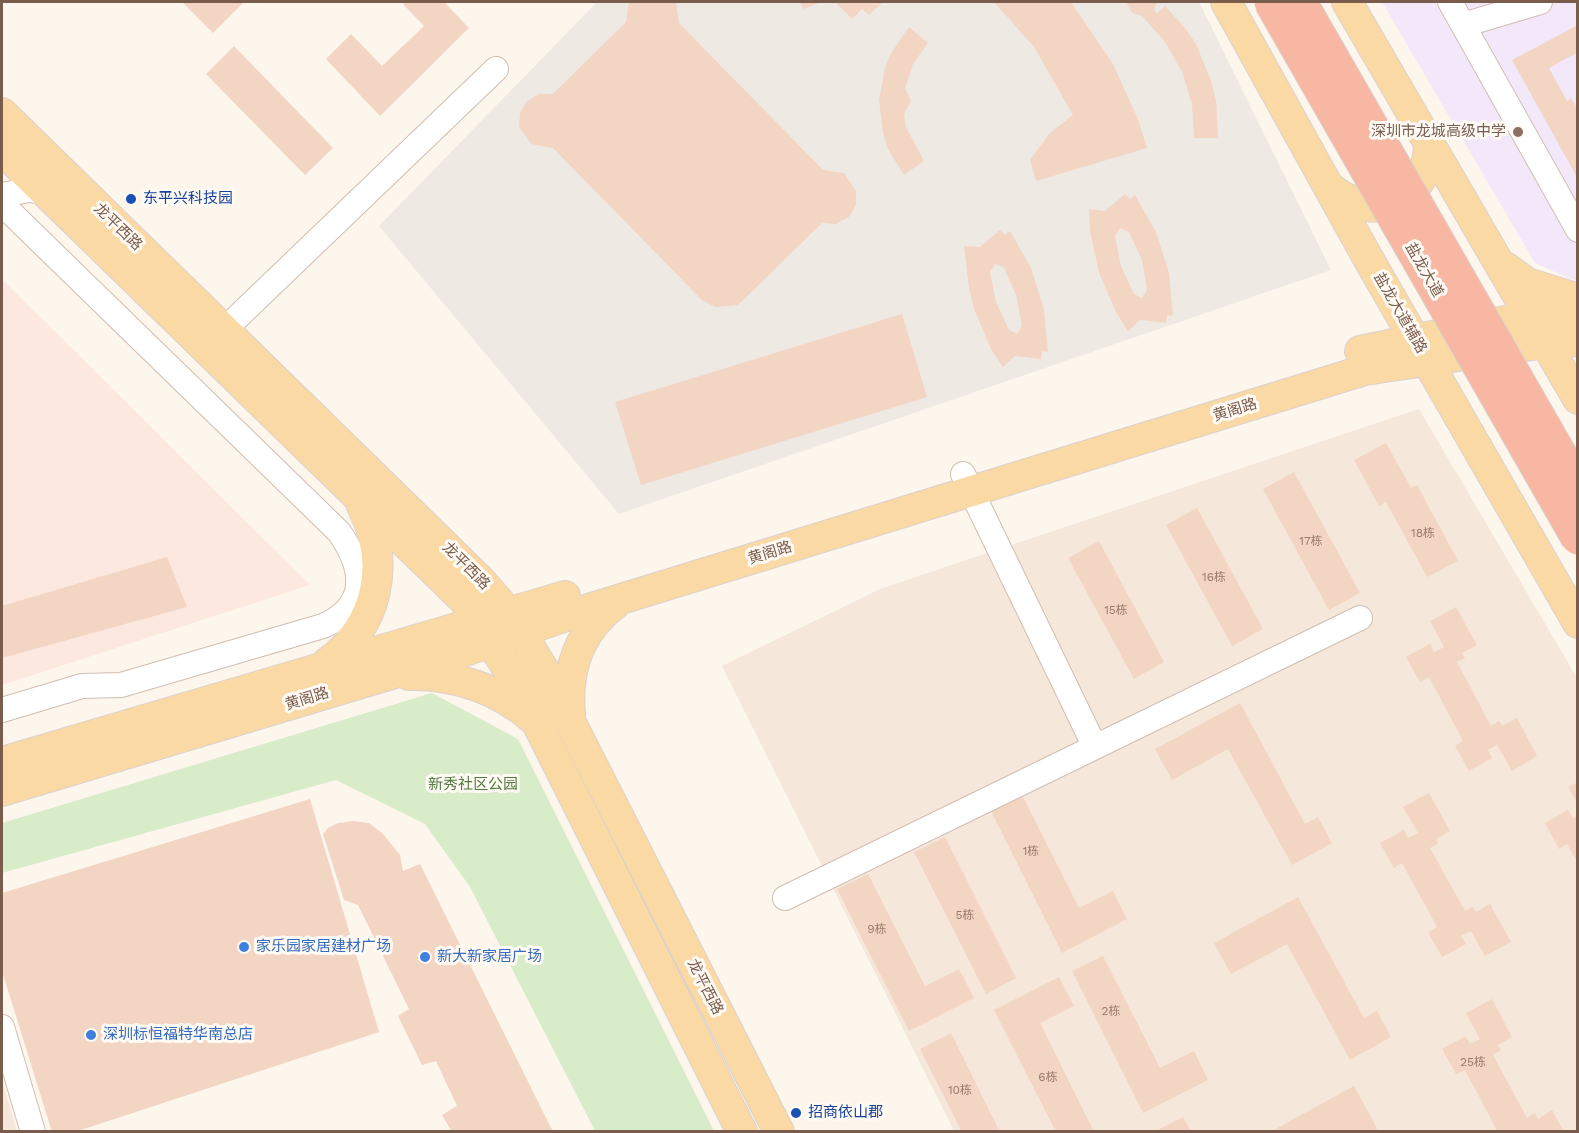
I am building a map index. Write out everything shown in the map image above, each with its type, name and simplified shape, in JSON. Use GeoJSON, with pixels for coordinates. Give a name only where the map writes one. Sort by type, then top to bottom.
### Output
{"type":"FeatureCollection","features":[{"type":"Feature","properties":{"kind":"highway","name":"盐龙大道"},"geometry":{"type":"LineString","coordinates":[[1271,2],[1578,538]]}},
{"type":"Feature","properties":{"kind":"highway","name":"盐龙大道"},"geometry":{"type":"LineString","coordinates":[[1300,2],[1578,486]]}},
{"type":"Feature","properties":{"kind":"main road","name":"盐龙大道辅路"},"geometry":{"type":"LineString","coordinates":[[1226,2],[1421,350],[1578,623]]}},
{"type":"Feature","properties":{"kind":"main road"},"geometry":{"type":"LineString","coordinates":[[1347,2],[1578,399]]}},
{"type":"Feature","properties":{"kind":"main road","name":"龙平西路"},"geometry":{"type":"LineString","coordinates":[[2,113],[481,580],[515,622],[571,723],[779,1131]]}},
{"type":"Feature","properties":{"kind":"main road"},"geometry":{"type":"LineString","coordinates":[[1332,189],[1346,200],[1363,206],[1380,207],[1398,202],[1412,192],[1423,177],[1429,160],[1429,142]]}},
{"type":"Feature","properties":{"kind":"main road","name":"龙平西路"},"geometry":{"type":"LineString","coordinates":[[2,150],[465,601],[486,632],[537,723],[742,1131]]}},
{"type":"Feature","properties":{"kind":"main road"},"geometry":{"type":"LineString","coordinates":[[1497,260],[1527,283],[1578,300]]}},
{"type":"Feature","properties":{"kind":"main road","name":"黄阁路"},"geometry":{"type":"LineString","coordinates":[[2,790],[385,676],[486,632],[515,622],[967,482],[1365,370],[1530,316],[1578,314]]}},
{"type":"Feature","properties":{"kind":"main road","name":"黄阁路"},"geometry":{"type":"LineString","coordinates":[[1421,350],[1578,341]]}},
{"type":"Feature","properties":{"kind":"main road"},"geometry":{"type":"LineString","coordinates":[[1523,529],[1525,504],[1536,483],[1549,472],[1578,462]]}},
{"type":"Feature","properties":{"kind":"main road","name":"黄阁路"},"geometry":{"type":"LineString","coordinates":[[515,622],[621,598],[967,482]]}},
{"type":"Feature","properties":{"kind":"main road"},"geometry":{"type":"LineString","coordinates":[[320,669],[344,651],[359,633],[375,594],[378,568],[376,544],[370,521],[358,498]]}},
{"type":"Feature","properties":{"kind":"main road"},"geometry":{"type":"LineString","coordinates":[[571,723],[568,693],[571,669],[579,647],[588,630],[621,598]]}},
{"type":"Feature","properties":{"kind":"main road","name":"黄阁路"},"geometry":{"type":"LineString","coordinates":[[2,762],[320,669],[486,632]]}},
{"type":"Feature","properties":{"kind":"main road"},"geometry":{"type":"LineString","coordinates":[[385,676],[442,677],[470,683],[513,702],[537,723]]}},
{"type":"Feature","properties":{"kind":"main road"},"geometry":{"type":"LineString","coordinates":[[621,890],[649,875]]}},
{"type":"Feature","properties":{"kind":"street"},"geometry":{"type":"LineString","coordinates":[[1450,2],[1578,230]]}},
{"type":"Feature","properties":{"kind":"street"},"geometry":{"type":"LineString","coordinates":[[1463,25],[1540,2]]}},
{"type":"Feature","properties":{"kind":"street"},"geometry":{"type":"LineString","coordinates":[[224,330],[496,69]]}},
{"type":"Feature","properties":{"kind":"street"},"geometry":{"type":"LineString","coordinates":[[2,195],[29,190],[46,193]]}},
{"type":"Feature","properties":{"kind":"street"},"geometry":{"type":"LineString","coordinates":[[2,204],[339,532],[354,556],[359,582],[349,609],[338,619],[323,626],[121,685],[82,686],[2,710]]}},
{"type":"Feature","properties":{"kind":"street"},"geometry":{"type":"LineString","coordinates":[[967,482],[1095,747]]}},
{"type":"Feature","properties":{"kind":"street"},"geometry":{"type":"LineString","coordinates":[[785,898],[1360,618]]}},
{"type":"Feature","properties":{"kind":"street"},"geometry":{"type":"LineString","coordinates":[[2,1027],[33,1131]]}},
{"type":"Feature","properties":{"kind":"shaded area"},"geometry":{"type":"Polygon","coordinates":[[[597,2],[1199,2],[1331,270],[619,514],[379,226],[597,2]]]}},
{"type":"Feature","properties":{"kind":"shaded area","name":"深圳市龙城高级中学"},"geometry":{"type":"Polygon","coordinates":[[[1382,2],[1577,2],[1577,282],[1535,263],[1382,2]]]}},
{"type":"Feature","properties":{"kind":"shaded area"},"geometry":{"type":"Polygon","coordinates":[[[2,279],[310,585],[2,685],[2,279]]]}},
{"type":"Feature","properties":{"kind":"shaded area"},"geometry":{"type":"Polygon","coordinates":[[[1419,409],[1577,678],[1577,1131],[954,1131],[722,666],[880,589],[1419,409]]]}},
{"type":"Feature","properties":{"kind":"shaded area"},"geometry":{"type":"Polygon","coordinates":[[[2,1080],[17,1131],[2,1131],[2,1080]]]}},
{"type":"Feature","properties":{"kind":"green space","name":"新秀社区公园"},"geometry":{"type":"Polygon","coordinates":[[[432,693],[518,739],[714,1131],[595,1131],[470,887],[425,824],[336,780],[2,873],[2,823],[432,693]]]}},
{"type":"Feature","properties":{"kind":"building"},"geometry":{"type":"Polygon","coordinates":[[[182,2],[244,2],[213,33],[182,2]]]}},
{"type":"Feature","properties":{"kind":"building"},"geometry":{"type":"Polygon","coordinates":[[[405,2],[444,2],[469,28],[380,116],[326,59],[351,34],[382,66],[424,26],[403,4],[405,2]]]}},
{"type":"Feature","properties":{"kind":"building"},"geometry":{"type":"Polygon","coordinates":[[[629,2],[676,2],[679,23],[823,170],[844,173],[856,191],[856,205],[849,217],[836,224],[822,223],[738,305],[715,307],[702,300],[553,148],[531,144],[519,127],[520,113],[527,101],[539,94],[553,94],[626,22],[629,2]]]}},
{"type":"Feature","properties":{"kind":"building"},"geometry":{"type":"Polygon","coordinates":[[[800,2],[822,2],[803,9],[800,2]]]}},
{"type":"Feature","properties":{"kind":"building"},"geometry":{"type":"Polygon","coordinates":[[[835,2],[883,2],[869,15],[862,9],[852,19],[835,2]]]}},
{"type":"Feature","properties":{"kind":"building"},"geometry":{"type":"Polygon","coordinates":[[[994,2],[1071,2],[1113,64],[1138,119],[1147,148],[1036,181],[1030,160],[1049,134],[1073,115],[1034,47],[994,2]]]}},
{"type":"Feature","properties":{"kind":"building"},"geometry":{"type":"Polygon","coordinates":[[[1126,2],[1157,2],[1154,10],[1157,13],[1165,6],[1196,44],[1216,100],[1218,138],[1194,138],[1192,104],[1182,72],[1165,42],[1142,16],[1132,13],[1126,2]]]}},
{"type":"Feature","properties":{"kind":"building"},"geometry":{"type":"Polygon","coordinates":[[[1578,25],[1578,52],[1549,68],[1567,101],[1571,98],[1578,109],[1578,179],[1512,60],[1578,25]]]}},
{"type":"Feature","properties":{"kind":"building"},"geometry":{"type":"Polygon","coordinates":[[[909,27],[928,43],[913,64],[905,88],[911,101],[904,114],[906,127],[924,161],[904,175],[888,149],[883,133],[879,100],[885,68],[891,53],[909,27]]]}},
{"type":"Feature","properties":{"kind":"building"},"geometry":{"type":"Polygon","coordinates":[[[234,46],[333,148],[305,175],[206,74],[234,46]]]}},
{"type":"Feature","properties":{"kind":"building"},"geometry":{"type":"Polygon","coordinates":[[[1125,194],[1130,199],[1135,195],[1156,232],[1169,273],[1173,316],[1167,315],[1166,323],[1140,320],[1128,331],[1116,312],[1099,273],[1090,231],[1089,209],[1105,211],[1125,194]],[[1120,228],[1115,236],[1121,266],[1134,294],[1142,298],[1147,290],[1142,260],[1129,232],[1120,228]]]}},
{"type":"Feature","properties":{"kind":"building"},"geometry":{"type":"Polygon","coordinates":[[[1000,230],[1005,235],[1010,231],[1031,268],[1044,309],[1048,352],[1042,351],[1041,359],[1015,356],[1003,367],[991,349],[974,309],[964,246],[980,247],[1000,230]],[[995,264],[990,272],[996,302],[1009,330],[1017,334],[1022,326],[1016,295],[1004,268],[995,264]]]}},
{"type":"Feature","properties":{"kind":"building"},"geometry":{"type":"Polygon","coordinates":[[[902,314],[927,397],[641,485],[615,402],[902,314]]]}},
{"type":"Feature","properties":{"kind":"building"},"geometry":{"type":"Polygon","coordinates":[[[1386,443],[1411,488],[1417,485],[1458,561],[1427,577],[1386,502],[1379,506],[1354,460],[1386,443]]]}},
{"type":"Feature","properties":{"kind":"building"},"geometry":{"type":"Polygon","coordinates":[[[1294,472],[1360,593],[1329,610],[1263,489],[1294,472]]]}},
{"type":"Feature","properties":{"kind":"building"},"geometry":{"type":"Polygon","coordinates":[[[1197,508],[1263,629],[1232,646],[1166,525],[1197,508]]]}},
{"type":"Feature","properties":{"kind":"building"},"geometry":{"type":"Polygon","coordinates":[[[1099,541],[1164,662],[1134,679],[1068,558],[1099,541]]]}},
{"type":"Feature","properties":{"kind":"building"},"geometry":{"type":"Polygon","coordinates":[[[167,557],[187,607],[2,658],[2,606],[167,557]]]}},
{"type":"Feature","properties":{"kind":"building"},"geometry":{"type":"Polygon","coordinates":[[[1456,607],[1477,645],[1462,653],[1465,658],[1457,662],[1491,726],[1499,721],[1502,726],[1517,718],[1537,756],[1512,771],[1497,745],[1488,750],[1492,758],[1469,771],[1455,746],[1463,741],[1429,677],[1420,682],[1406,657],[1430,644],[1434,652],[1444,647],[1430,621],[1456,607]]]}},
{"type":"Feature","properties":{"kind":"building"},"geometry":{"type":"Polygon","coordinates":[[[1240,703],[1305,824],[1318,817],[1332,843],[1292,865],[1228,749],[1172,780],[1155,749],[1240,703]]]}},
{"type":"Feature","properties":{"kind":"building"},"geometry":{"type":"Polygon","coordinates":[[[1578,782],[1578,804],[1568,787],[1578,782]]]}},
{"type":"Feature","properties":{"kind":"building"},"geometry":{"type":"Polygon","coordinates":[[[1429,793],[1450,831],[1436,839],[1438,844],[1430,848],[1465,911],[1473,907],[1476,912],[1490,904],[1511,942],[1485,956],[1471,931],[1461,936],[1466,944],[1442,957],[1428,932],[1437,927],[1402,863],[1394,868],[1380,843],[1404,830],[1408,838],[1418,833],[1403,807],[1429,793]]]}},
{"type":"Feature","properties":{"kind":"building"},"geometry":{"type":"Polygon","coordinates":[[[1022,795],[1079,908],[1113,891],[1127,919],[1062,953],[991,811],[1022,795]]]}},
{"type":"Feature","properties":{"kind":"building","name":"家乐园家居建材广场"},"geometry":{"type":"Polygon","coordinates":[[[310,799],[379,1032],[75,1132],[52,1132],[2,971],[2,893],[310,799]]]}},
{"type":"Feature","properties":{"kind":"building"},"geometry":{"type":"Polygon","coordinates":[[[1568,810],[1573,818],[1578,816],[1578,863],[1567,844],[1559,849],[1545,823],[1568,810]]]}},
{"type":"Feature","properties":{"kind":"building","name":"新大新家居广场"},"geometry":{"type":"Polygon","coordinates":[[[354,821],[369,823],[383,834],[400,855],[403,871],[420,864],[553,1132],[452,1132],[442,1115],[457,1106],[436,1061],[422,1065],[398,1016],[409,1009],[358,905],[344,900],[323,834],[328,828],[338,823],[354,821]]]}},
{"type":"Feature","properties":{"kind":"building"},"geometry":{"type":"Polygon","coordinates":[[[945,837],[1016,978],[986,994],[914,852],[945,837]]]}},
{"type":"Feature","properties":{"kind":"building"},"geometry":{"type":"Polygon","coordinates":[[[868,874],[925,986],[959,969],[974,998],[909,1031],[837,889],[868,874]]]}},
{"type":"Feature","properties":{"kind":"building"},"geometry":{"type":"Polygon","coordinates":[[[1298,897],[1364,1018],[1377,1011],[1391,1037],[1350,1060],[1287,944],[1231,974],[1214,943],[1298,897]]]}},
{"type":"Feature","properties":{"kind":"building"},"geometry":{"type":"Polygon","coordinates":[[[1103,956],[1160,1068],[1194,1051],[1208,1080],[1143,1113],[1072,971],[1103,956]]]}},
{"type":"Feature","properties":{"kind":"building"},"geometry":{"type":"Polygon","coordinates":[[[1059,977],[1074,1006],[1040,1023],[1094,1132],[1056,1132],[994,1010],[1059,977]]]}},
{"type":"Feature","properties":{"kind":"building"},"geometry":{"type":"Polygon","coordinates":[[[1492,999],[1512,1037],[1498,1045],[1501,1050],[1493,1055],[1527,1118],[1535,1113],[1538,1119],[1552,1110],[1564,1132],[1498,1132],[1465,1070],[1456,1074],[1442,1049],[1466,1036],[1470,1044],[1480,1039],[1466,1013],[1492,999]]]}},
{"type":"Feature","properties":{"kind":"building"},"geometry":{"type":"Polygon","coordinates":[[[951,1033],[1000,1132],[962,1132],[920,1049],[951,1033]]]}},
{"type":"Feature","properties":{"kind":"building"},"geometry":{"type":"Polygon","coordinates":[[[1354,1086],[1379,1132],[1270,1132],[1354,1086]]]}},
{"type":"Feature","properties":{"kind":"building"},"geometry":{"type":"Polygon","coordinates":[[[1183,1117],[1191,1132],[1154,1132],[1183,1117]]]}},
{"type":"Feature","properties":{"kind":"place","name":"深圳市龙城高级中学"},"geometry":{"type":"Point","coordinates":[1518,132]}},
{"type":"Feature","properties":{"kind":"place","name":"东平兴科技园"},"geometry":{"type":"Point","coordinates":[131,199]}},
{"type":"Feature","properties":{"kind":"place","name":"家乐园家居建材广场"},"geometry":{"type":"Point","coordinates":[244,947]}},
{"type":"Feature","properties":{"kind":"place","name":"新大新家居广场"},"geometry":{"type":"Point","coordinates":[425,957]}},
{"type":"Feature","properties":{"kind":"place","name":"深圳标恒福特华南总店"},"geometry":{"type":"Point","coordinates":[91,1035]}},
{"type":"Feature","properties":{"kind":"place","name":"招商依山郡"},"geometry":{"type":"Point","coordinates":[796,1113]}}]}
